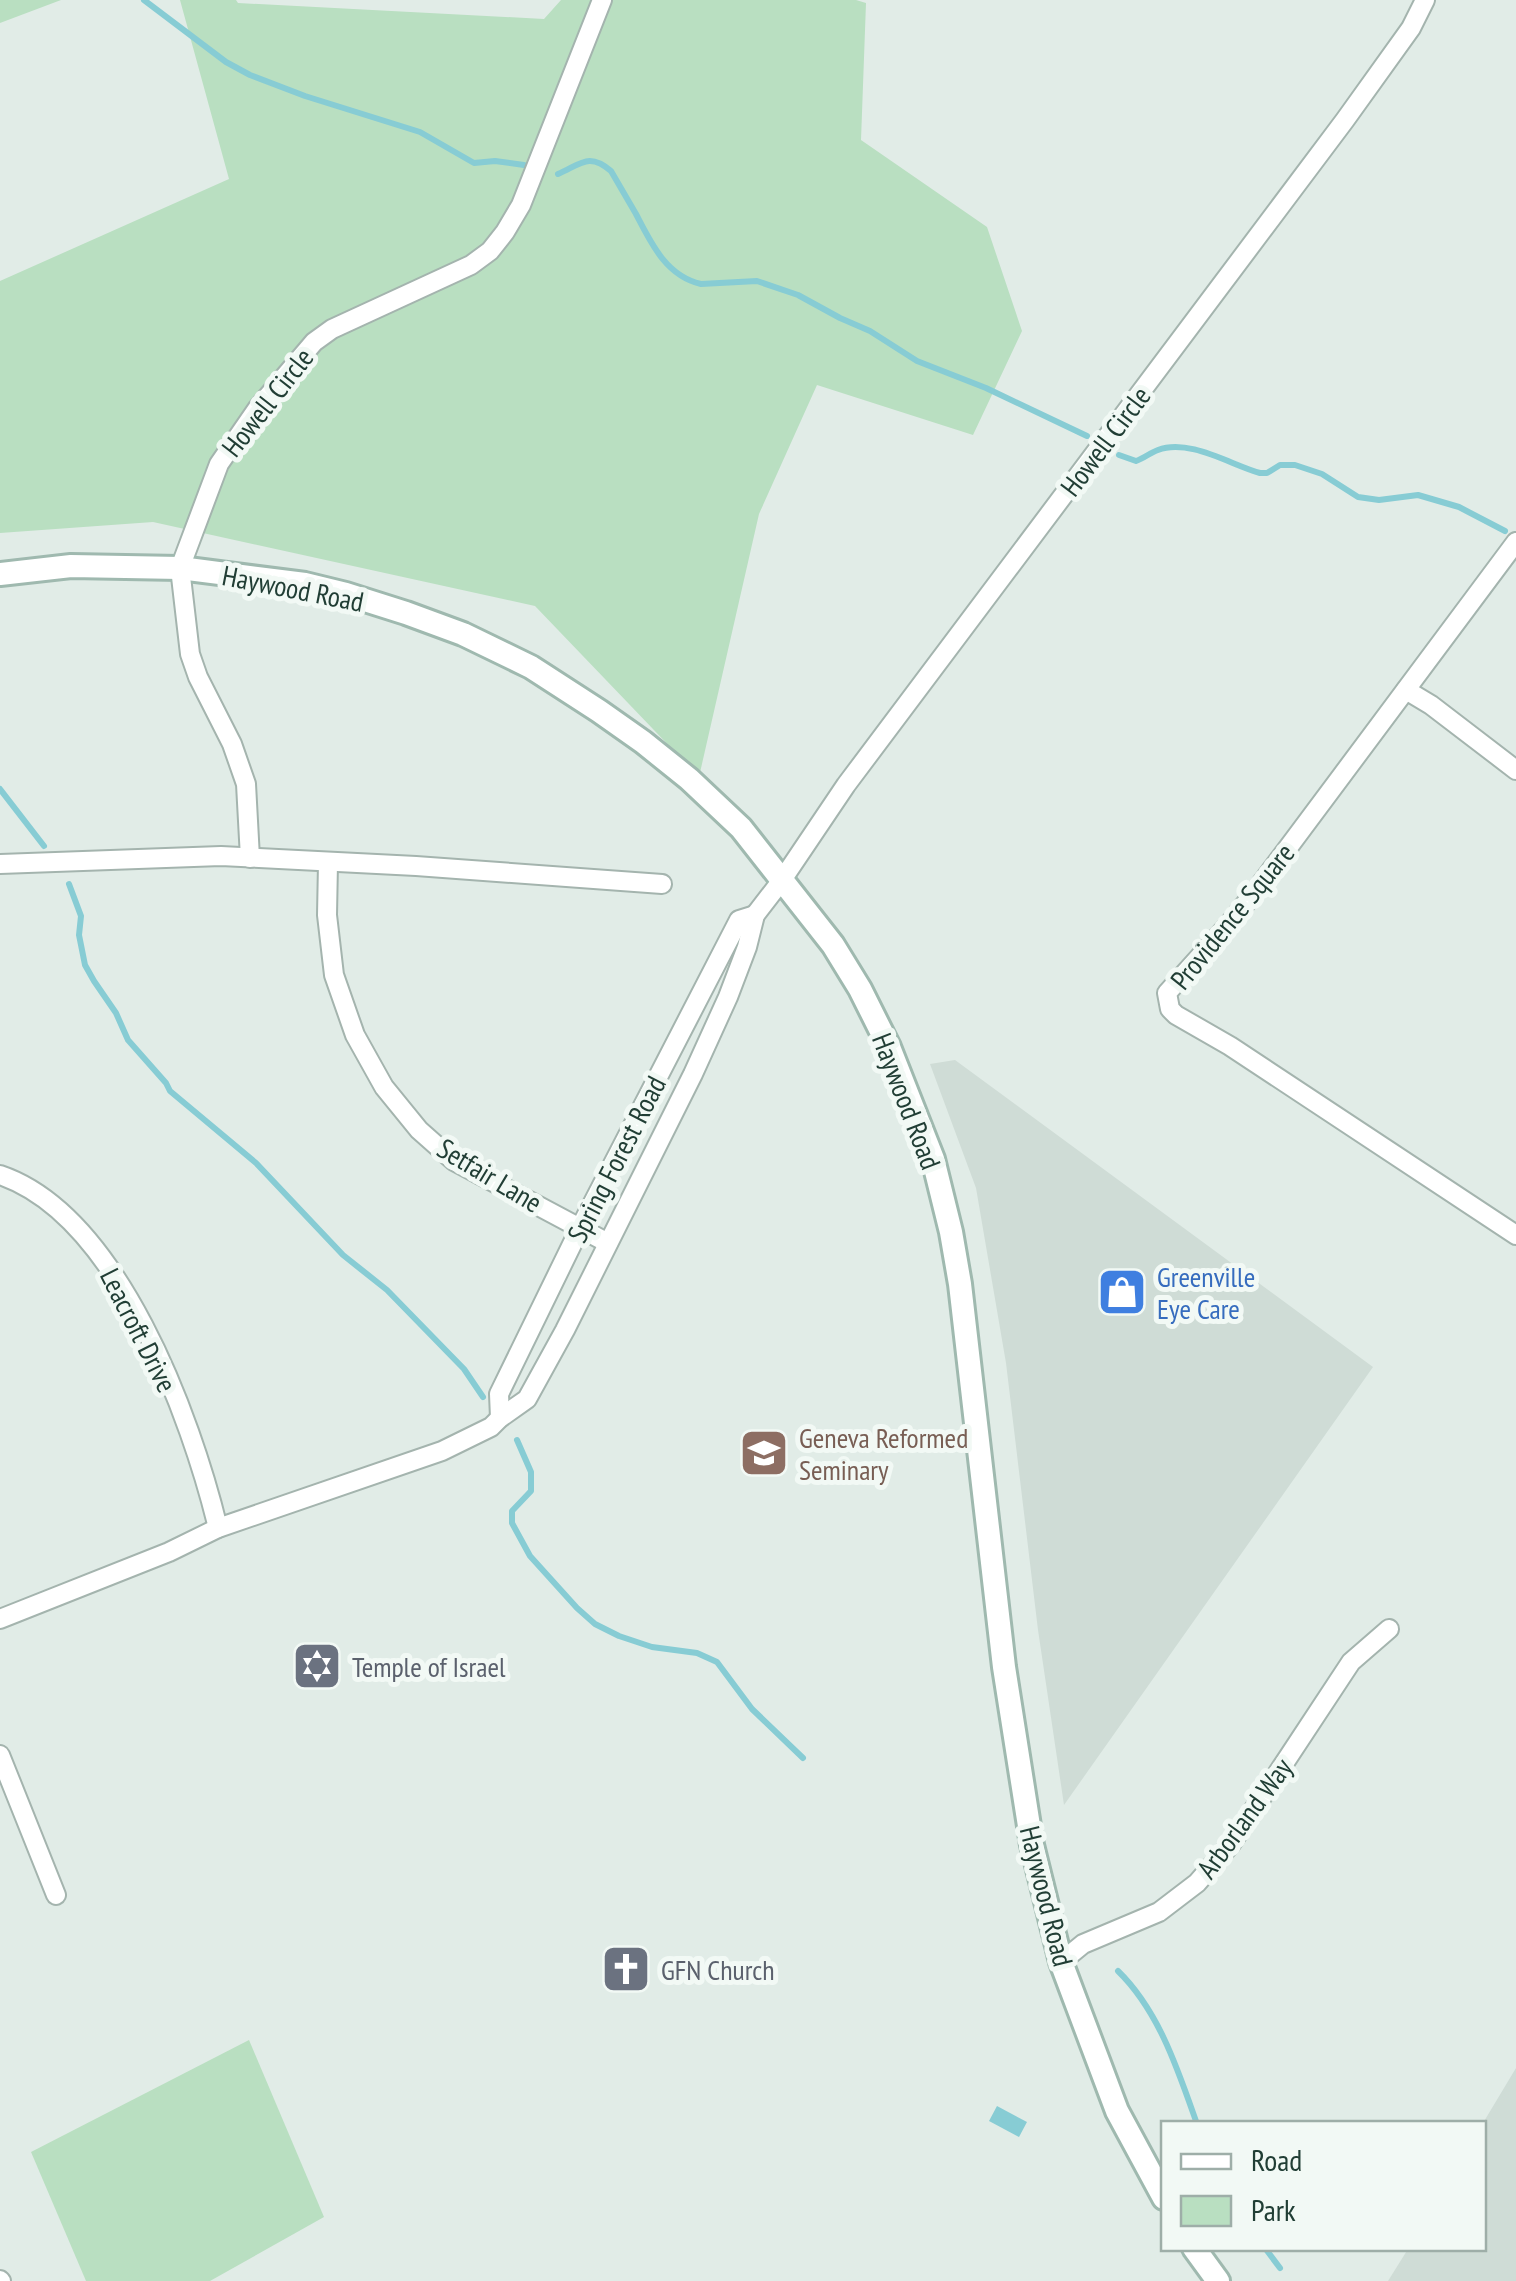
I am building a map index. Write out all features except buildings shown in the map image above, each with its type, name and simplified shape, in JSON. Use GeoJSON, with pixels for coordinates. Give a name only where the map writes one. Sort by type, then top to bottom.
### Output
{"type":"FeatureCollection","features":[{"type":"Feature","properties":{"kind":"main road","name":"Haywood Road"},"geometry":{"type":"LineString","coordinates":[[0,574],[70,566],[180,568],[305,584],[463,634],[531,667],[599,710],[689,779],[741,828],[834,945],[889,1046],[933,1159],[960,1284],[1015,1746],[1032,1844],[1061,1962],[1117,2111],[1161,2192]]}},
{"type":"Feature","properties":{"kind":"main road"},"geometry":{"type":"LineString","coordinates":[[1196,2251],[1218,2281]]}},
{"type":"Feature","properties":{"kind":"street","name":"Howell Circle"},"geometry":{"type":"LineString","coordinates":[[250,858],[246,784],[190,654],[180,568],[218,464],[314,342],[332,329],[462,270],[490,252],[521,205],[602,0]]}},
{"type":"Feature","properties":{"kind":"street","name":"Howell Circle"},"geometry":{"type":"LineString","coordinates":[[782,880],[858,770],[1345,120],[1411,28],[1425,0]]}},
{"type":"Feature","properties":{"kind":"street","name":"Providence Square"},"geometry":{"type":"LineString","coordinates":[[1516,542],[1258,888],[1167,993],[1170,1009],[1516,1235]]}},
{"type":"Feature","properties":{"kind":"street"},"geometry":{"type":"LineString","coordinates":[[1406,690],[1516,770]]}},
{"type":"Feature","properties":{"kind":"street"},"geometry":{"type":"LineString","coordinates":[[0,864],[221,856],[662,884]]}},
{"type":"Feature","properties":{"kind":"street","name":"Setfair Lane"},"geometry":{"type":"LineString","coordinates":[[328,863],[327,916],[334,975],[355,1035],[384,1087],[420,1130],[454,1160],[608,1242]]}},
{"type":"Feature","properties":{"kind":"street","name":"Spring Forest Road"},"geometry":{"type":"LineString","coordinates":[[0,1619],[169,1552],[218,1528],[442,1451],[491,1427],[526,1400],[542,1376],[684,1092],[728,997],[755,914],[782,880]]}},
{"type":"Feature","properties":{"kind":"street","name":"Spring Forest Road"},"geometry":{"type":"LineString","coordinates":[[500,1418],[499,1394],[580,1228],[739,920],[755,914]]}},
{"type":"Feature","properties":{"kind":"street","name":"Leacroft Drive"},"geometry":{"type":"LineString","coordinates":[[0,1175],[56,1206],[106,1264],[158,1358],[208,1490],[218,1528]]}},
{"type":"Feature","properties":{"kind":"street","name":"Arborland Way"},"geometry":{"type":"LineString","coordinates":[[1061,1962],[1083,1944],[1159,1912],[1198,1883],[1231,1844],[1351,1662],[1389,1629]]}},
{"type":"Feature","properties":{"kind":"street"},"geometry":{"type":"LineString","coordinates":[[0,1755],[56,1895]]}},
{"type":"Feature","properties":{"kind":"shaded area"},"geometry":{"type":"Polygon","coordinates":[[[955,1060],[1373,1367],[1064,1805],[1038,1630],[1006,1363],[976,1188],[930,1064],[955,1060]]]}},
{"type":"Feature","properties":{"kind":"shaded area"},"geometry":{"type":"Polygon","coordinates":[[[1516,2068],[1516,2281],[1388,2281],[1407,2251],[1486,2251],[1484,2121],[1516,2068]]]}},
{"type":"Feature","properties":{"kind":"green space"},"geometry":{"type":"Polygon","coordinates":[[[0,0],[61,0],[0,23],[0,0]]]}},
{"type":"Feature","properties":{"kind":"green space"},"geometry":{"type":"Polygon","coordinates":[[[180,0],[544,19],[561,0],[866,3],[861,140],[987,227],[1022,331],[973,435],[817,385],[759,514],[699,777],[535,606],[153,522],[0,533],[0,281],[229,179],[180,0]]]}},
{"type":"Feature","properties":{"kind":"green space"},"geometry":{"type":"Polygon","coordinates":[[[249,2040],[324,2217],[210,2281],[86,2281],[31,2152],[249,2040]]]}},
{"type":"Feature","properties":{"kind":"water"},"geometry":{"type":"Polygon","coordinates":[[[997,2106],[1027,2122],[1019,2137],[989,2121],[997,2106]]]}},
{"type":"Feature","properties":{"kind":"waterway"},"geometry":{"type":"LineString","coordinates":[[144,0],[226,62],[250,75],[420,132],[474,163],[524,165]]}},
{"type":"Feature","properties":{"kind":"waterway"},"geometry":{"type":"LineString","coordinates":[[558,174],[591,161],[611,171],[661,257],[689,280],[701,284],[757,281],[798,295],[870,331],[917,361],[986,388],[1087,436]]}},
{"type":"Feature","properties":{"kind":"waterway"},"geometry":{"type":"LineString","coordinates":[[1119,455],[1136,461],[1158,450],[1183,447],[1260,473],[1280,465],[1295,465],[1322,474],[1358,497],[1379,500],[1418,495],[1459,507],[1505,531]]}},
{"type":"Feature","properties":{"kind":"waterway"},"geometry":{"type":"LineString","coordinates":[[0,789],[44,846]]}},
{"type":"Feature","properties":{"kind":"waterway"},"geometry":{"type":"LineString","coordinates":[[69,884],[81,916],[79,935],[85,965],[116,1013],[128,1040],[170,1091],[256,1163],[343,1255],[387,1290],[464,1369],[483,1397]]}},
{"type":"Feature","properties":{"kind":"waterway"},"geometry":{"type":"LineString","coordinates":[[517,1440],[531,1472],[531,1491],[512,1511],[512,1523],[530,1556],[595,1624],[652,1647],[697,1653],[717,1662],[752,1709],[803,1758]]}},
{"type":"Feature","properties":{"kind":"waterway"},"geometry":{"type":"LineString","coordinates":[[1118,1971],[1156,2023],[1196,2121]]}},
{"type":"Feature","properties":{"kind":"waterway"},"geometry":{"type":"LineString","coordinates":[[1267,2251],[1280,2268]]}},
{"type":"Feature","properties":{"kind":"place","name":"Greenville Eye Care"},"geometry":{"type":"Point","coordinates":[1122,1292]}},
{"type":"Feature","properties":{"kind":"place","name":"Geneva Reformed Seminary"},"geometry":{"type":"Point","coordinates":[764,1453]}},
{"type":"Feature","properties":{"kind":"place","name":"Temple of Israel"},"geometry":{"type":"Point","coordinates":[317,1666]}},
{"type":"Feature","properties":{"kind":"place","name":"GFN Church"},"geometry":{"type":"Point","coordinates":[626,1969]}}]}
